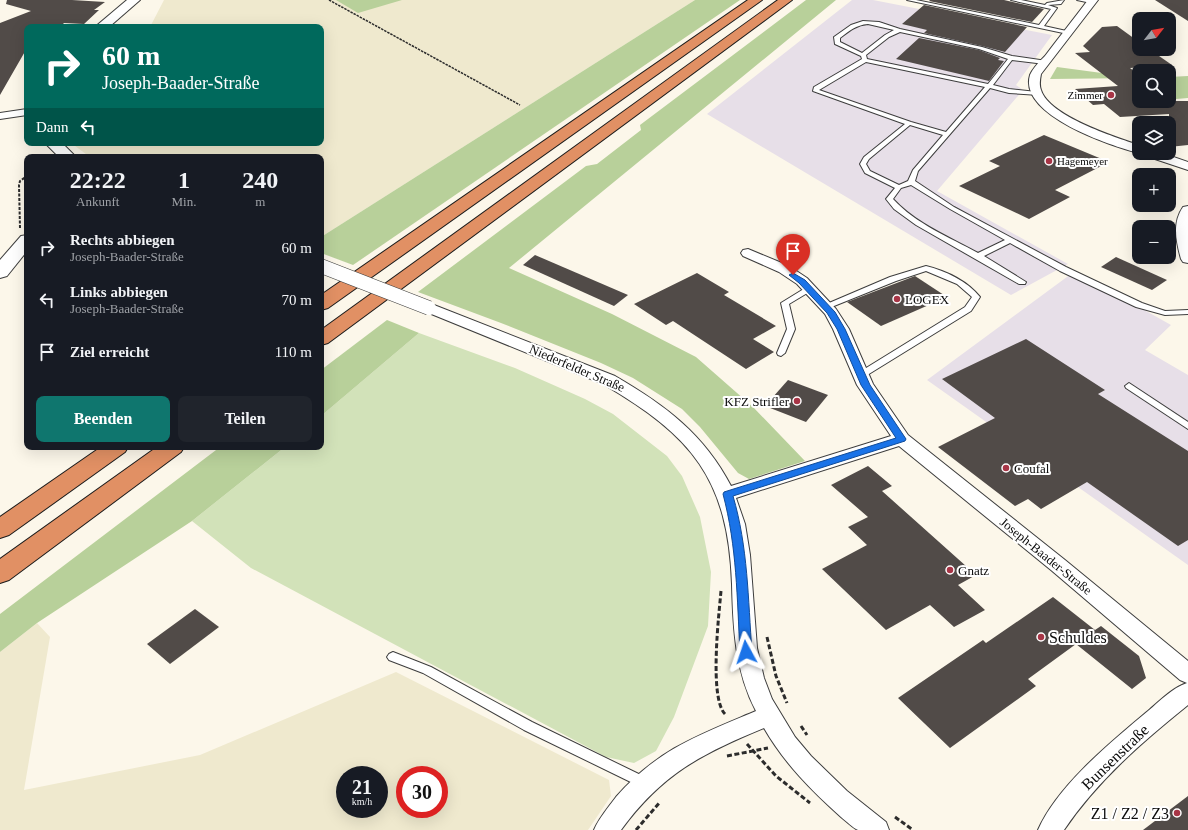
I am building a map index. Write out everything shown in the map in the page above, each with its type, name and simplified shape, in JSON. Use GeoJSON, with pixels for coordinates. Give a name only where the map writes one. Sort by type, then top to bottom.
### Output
{"type":"FeatureCollection","features":[{"type":"Feature","properties":{"kind":"highway"},"geometry":{"type":"LineString","coordinates":[[324,302],[756,0]]}},
{"type":"Feature","properties":{"kind":"highway"},"geometry":{"type":"LineString","coordinates":[[324,337],[786,0]]}},
{"type":"Feature","properties":{"kind":"highway"},"geometry":{"type":"LineString","coordinates":[[0,529],[113,450]]}},
{"type":"Feature","properties":{"kind":"highway"},"geometry":{"type":"LineString","coordinates":[[0,573],[169,450]]}},
{"type":"Feature","properties":{"kind":"street"},"geometry":{"type":"LineString","coordinates":[[105,24],[134,0]]}},
{"type":"Feature","properties":{"kind":"street"},"geometry":{"type":"LineString","coordinates":[[1092,1],[1036,74],[1034,82],[1037,94],[1053,111],[1069,121],[1090,131],[1132,146]]}},
{"type":"Feature","properties":{"kind":"street"},"geometry":{"type":"LineString","coordinates":[[0,116],[24,112]]}},
{"type":"Feature","properties":{"kind":"street"},"geometry":{"type":"LineString","coordinates":[[56,146],[65,154]]}},
{"type":"Feature","properties":{"kind":"street"},"geometry":{"type":"LineString","coordinates":[[1170,160],[1188,166]]}},
{"type":"Feature","properties":{"kind":"street"},"geometry":{"type":"LineString","coordinates":[[1188,210],[1182,224],[1184,246],[1188,259]]}},
{"type":"Feature","properties":{"kind":"street"},"geometry":{"type":"LineString","coordinates":[[0,272],[23,237]]}},
{"type":"Feature","properties":{"kind":"street","name":"Joseph-Baader-Straße"},"geometry":{"type":"LineString","coordinates":[[748,253],[784,270],[802,281],[826,306],[841,329],[861,375],[879,408],[902,439],[1058,565],[1188,674]]}},
{"type":"Feature","properties":{"kind":"street","name":"Niederfelder Straße"},"geometry":{"type":"LineString","coordinates":[[324,267],[609,380],[661,412],[694,443],[728,494],[735,521],[740,553],[746,652],[753,678],[779,713],[787,743],[833,794],[883,821]]}},
{"type":"Feature","properties":{"kind":"street"},"geometry":{"type":"LineString","coordinates":[[728,494],[902,439]]}},
{"type":"Feature","properties":{"kind":"street","name":"Bunsenstraße"},"geometry":{"type":"LineString","coordinates":[[1050,830],[1077,793],[1156,717],[1188,692]]}},
{"type":"Feature","properties":{"kind":"street"},"geometry":{"type":"LineString","coordinates":[[606,830],[626,803],[645,783],[673,761],[703,744],[779,713]]}},
{"type":"Feature","properties":{"kind":"lane"},"geometry":{"type":"LineString","coordinates":[[909,0],[1068,32]]}},
{"type":"Feature","properties":{"kind":"lane"},"geometry":{"type":"LineString","coordinates":[[1013,0],[1054,8],[1040,27]]}},
{"type":"Feature","properties":{"kind":"lane"},"geometry":{"type":"LineString","coordinates":[[1028,0],[1054,4],[1059,3],[1062,0]]}},
{"type":"Feature","properties":{"kind":"lane"},"geometry":{"type":"LineString","coordinates":[[1079,0],[1092,1]]}},
{"type":"Feature","properties":{"kind":"lane"},"geometry":{"type":"LineString","coordinates":[[1037,94],[1009,91],[864,58],[837,43],[837,38],[857,24],[880,24],[899,30],[942,38],[1011,58],[1045,62]]}},
{"type":"Feature","properties":{"kind":"lane"},"geometry":{"type":"LineString","coordinates":[[899,30],[886,36],[864,58],[816,88],[816,90],[909,123],[947,134]]}},
{"type":"Feature","properties":{"kind":"lane"},"geometry":{"type":"LineString","coordinates":[[912,182],[915,171],[989,86],[1011,58]]}},
{"type":"Feature","properties":{"kind":"lane"},"geometry":{"type":"LineString","coordinates":[[899,186],[867,172],[863,164],[866,158],[909,123]]}},
{"type":"Feature","properties":{"kind":"lane"},"geometry":{"type":"LineString","coordinates":[[912,182],[899,186],[889,199],[896,207],[917,221],[1022,282]]}},
{"type":"Feature","properties":{"kind":"lane"},"geometry":{"type":"LineString","coordinates":[[912,182],[952,208],[1063,269],[1139,305],[1165,313],[1188,312]]}},
{"type":"Feature","properties":{"kind":"lane"},"geometry":{"type":"LineString","coordinates":[[978,256],[1011,240]]}},
{"type":"Feature","properties":{"kind":"lane"},"geometry":{"type":"LineString","coordinates":[[826,306],[893,279],[926,268],[951,278],[971,291],[976,297],[968,309],[861,375]]}},
{"type":"Feature","properties":{"kind":"lane"},"geometry":{"type":"LineString","coordinates":[[781,353],[791,329],[785,303],[810,289]]}},
{"type":"Feature","properties":{"kind":"lane"},"geometry":{"type":"LineString","coordinates":[[1129,386],[1188,426]]}},
{"type":"Feature","properties":{"kind":"lane"},"geometry":{"type":"LineString","coordinates":[[393,657],[427,670],[528,726],[645,783]]}},
{"type":"Feature","properties":{"kind":"path"},"geometry":{"type":"LineString","coordinates":[[329,0],[520,105]]}},
{"type":"Feature","properties":{"kind":"path"},"geometry":{"type":"LineString","coordinates":[[23,237],[20,229],[19,185],[20,181],[24,178]]}},
{"type":"Feature","properties":{"kind":"path"},"geometry":{"type":"LineString","coordinates":[[722,589],[715,660],[722,711],[752,752],[770,772],[788,788],[813,805]]}},
{"type":"Feature","properties":{"kind":"path"},"geometry":{"type":"LineString","coordinates":[[767,634],[776,676],[779,713]]}},
{"type":"Feature","properties":{"kind":"path"},"geometry":{"type":"LineString","coordinates":[[720,758],[738,753],[752,752],[808,736],[797,720]]}},
{"type":"Feature","properties":{"kind":"path"},"geometry":{"type":"LineString","coordinates":[[636,830],[661,800]]}},
{"type":"Feature","properties":{"kind":"path"},"geometry":{"type":"LineString","coordinates":[[883,821],[913,830]]}},
{"type":"Feature","properties":{"kind":"shaded area"},"geometry":{"type":"Polygon","coordinates":[[[164,0],[695,0],[324,235],[324,154],[86,154],[75,146],[324,146],[324,24],[152,24],[164,0]]]}},
{"type":"Feature","properties":{"kind":"shaded area"},"geometry":{"type":"Polygon","coordinates":[[[852,0],[873,0],[1052,35],[1016,85],[1023,90],[937,191],[1068,264],[1011,295],[707,114],[852,0]]]}},
{"type":"Feature","properties":{"kind":"shaded area"},"geometry":{"type":"Polygon","coordinates":[[[1075,271],[1171,325],[1145,350],[1188,375],[1188,565],[927,380],[1075,271]]]}},
{"type":"Feature","properties":{"kind":"shaded area"},"geometry":{"type":"Polygon","coordinates":[[[37,623],[50,637],[24,790],[200,755],[396,672],[609,780],[611,796],[588,830],[0,830],[0,652],[37,623]]]}},
{"type":"Feature","properties":{"kind":"green space"},"geometry":{"type":"Polygon","coordinates":[[[336,0],[402,0],[358,13],[336,0]]]}},
{"type":"Feature","properties":{"kind":"green space"},"geometry":{"type":"Polygon","coordinates":[[[695,0],[740,0],[353,265],[324,254],[324,235],[695,0]]]}},
{"type":"Feature","properties":{"kind":"green space"},"geometry":{"type":"Polygon","coordinates":[[[806,0],[836,0],[509,268],[612,314],[696,357],[753,407],[805,461],[749,479],[738,473],[700,427],[682,409],[633,378],[601,363],[501,323],[418,292],[586,166],[597,164],[641,130],[640,125],[806,0]]]}},
{"type":"Feature","properties":{"kind":"green space"},"geometry":{"type":"Polygon","coordinates":[[[1057,67],[1132,77],[1132,78],[1050,79],[1057,67]]]}},
{"type":"Feature","properties":{"kind":"green space"},"geometry":{"type":"Polygon","coordinates":[[[1188,76],[1188,98],[1176,99],[1176,77],[1188,76]]]}},
{"type":"Feature","properties":{"kind":"green space"},"geometry":{"type":"Polygon","coordinates":[[[387,320],[419,333],[324,413],[324,368],[387,320]]]}},
{"type":"Feature","properties":{"kind":"green space"},"geometry":{"type":"Polygon","coordinates":[[[419,333],[515,368],[585,399],[613,414],[667,456],[682,476],[700,517],[711,572],[708,626],[674,717],[656,751],[634,763],[606,757],[251,568],[192,521],[281,450],[324,450],[324,413],[419,333]]]}},
{"type":"Feature","properties":{"kind":"green space"},"geometry":{"type":"Polygon","coordinates":[[[216,450],[281,450],[192,521],[37,623],[0,652],[0,614],[216,450]]]}},
{"type":"Feature","properties":{"kind":"building"},"geometry":{"type":"Polygon","coordinates":[[[7,0],[72,0],[105,2],[94,10],[99,10],[84,24],[24,24],[24,53],[0,95],[0,23],[31,11],[6,4],[7,0]]]}},
{"type":"Feature","properties":{"kind":"building"},"geometry":{"type":"Polygon","coordinates":[[[1004,0],[1044,9],[1032,22],[929,1],[1004,0]]]}},
{"type":"Feature","properties":{"kind":"building"},"geometry":{"type":"Polygon","coordinates":[[[1155,0],[1188,0],[1188,21],[1155,0]]]}},
{"type":"Feature","properties":{"kind":"building"},"geometry":{"type":"Polygon","coordinates":[[[924,5],[1027,27],[1005,52],[924,33],[927,30],[902,24],[924,5]]]}},
{"type":"Feature","properties":{"kind":"building"},"geometry":{"type":"Polygon","coordinates":[[[1117,26],[1132,37],[1132,56],[1159,56],[1171,64],[1132,64],[1132,68],[1130,68],[1132,70],[1132,108],[1176,108],[1176,101],[1188,101],[1188,145],[1176,146],[1176,116],[1169,116],[1169,114],[1120,117],[1104,104],[1093,105],[1075,89],[1118,86],[1075,53],[1090,52],[1083,46],[1102,27],[1117,26]]]}},
{"type":"Feature","properties":{"kind":"building"},"geometry":{"type":"Polygon","coordinates":[[[919,38],[979,50],[1000,58],[998,60],[1004,61],[989,81],[896,59],[919,38]]]}},
{"type":"Feature","properties":{"kind":"building"},"geometry":{"type":"Polygon","coordinates":[[[1044,135],[1109,162],[1055,190],[1070,197],[1029,219],[959,186],[1000,166],[989,161],[1044,135]]]}},
{"type":"Feature","properties":{"kind":"building"},"geometry":{"type":"Polygon","coordinates":[[[535,255],[628,295],[614,306],[523,265],[535,255]]]}},
{"type":"Feature","properties":{"kind":"building"},"geometry":{"type":"Polygon","coordinates":[[[1116,257],[1167,280],[1152,290],[1101,267],[1116,257]]]}},
{"type":"Feature","properties":{"kind":"building"},"geometry":{"type":"Polygon","coordinates":[[[697,273],[729,292],[724,295],[776,326],[753,339],[774,352],[746,369],[673,321],[666,325],[634,304],[697,273]]]}},
{"type":"Feature","properties":{"kind":"building","name":"LOGEX"},"geometry":{"type":"Polygon","coordinates":[[[915,276],[947,297],[881,326],[847,302],[915,276]]]}},
{"type":"Feature","properties":{"kind":"building"},"geometry":{"type":"Polygon","coordinates":[[[1026,339],[1105,390],[1098,394],[1188,451],[1188,540],[1178,546],[1087,482],[1041,509],[1028,499],[1015,506],[938,447],[995,418],[942,379],[1026,339]]]}},
{"type":"Feature","properties":{"kind":"building","name":"KFZ Strifler"},"geometry":{"type":"Polygon","coordinates":[[[788,380],[828,395],[806,422],[765,406],[788,380]]]}},
{"type":"Feature","properties":{"kind":"building"},"geometry":{"type":"Polygon","coordinates":[[[868,466],[892,486],[882,491],[976,575],[958,585],[985,610],[954,627],[930,605],[886,630],[822,569],[867,545],[848,527],[868,517],[831,485],[868,466]]]}},
{"type":"Feature","properties":{"kind":"building"},"geometry":{"type":"Polygon","coordinates":[[[1053,597],[1095,630],[1101,626],[1139,656],[1146,678],[1132,689],[1076,644],[1028,679],[1036,686],[950,748],[898,698],[983,640],[986,643],[1053,597]]]}},
{"type":"Feature","properties":{"kind":"building"},"geometry":{"type":"Polygon","coordinates":[[[195,609],[219,627],[170,664],[147,644],[195,609]]]}},
{"type":"Feature","properties":{"kind":"building","name":"Z1 / Z2 / Z3"},"geometry":{"type":"Polygon","coordinates":[[[1188,796],[1188,830],[1143,830],[1188,796]]]}},
{"type":"Feature","properties":{"kind":"place","name":"Zimmer"},"geometry":{"type":"Point","coordinates":[1111,95]}},
{"type":"Feature","properties":{"kind":"place","name":"Hagemeyer"},"geometry":{"type":"Point","coordinates":[1049,161]}},
{"type":"Feature","properties":{"kind":"place","name":"LOGEX"},"geometry":{"type":"Point","coordinates":[897,299]}},
{"type":"Feature","properties":{"kind":"place","name":"KFZ Strifler"},"geometry":{"type":"Point","coordinates":[797,401]}},
{"type":"Feature","properties":{"kind":"place","name":"Coufal"},"geometry":{"type":"Point","coordinates":[1006,468]}},
{"type":"Feature","properties":{"kind":"place","name":"Gnatz"},"geometry":{"type":"Point","coordinates":[950,570]}},
{"type":"Feature","properties":{"kind":"place","name":"Schuldes"},"geometry":{"type":"Point","coordinates":[1041,637]}},
{"type":"Feature","properties":{"kind":"place","name":"Z1 / Z2 / Z3"},"geometry":{"type":"Point","coordinates":[1177,813]}},
{"type":"Feature","properties":{"kind":"route"},"geometry":{"type":"LineString","coordinates":[[746,652],[740,553],[735,521],[728,494],[902,439],[879,408],[865,385],[841,329],[831,312],[802,281],[793,275]]}}]}
